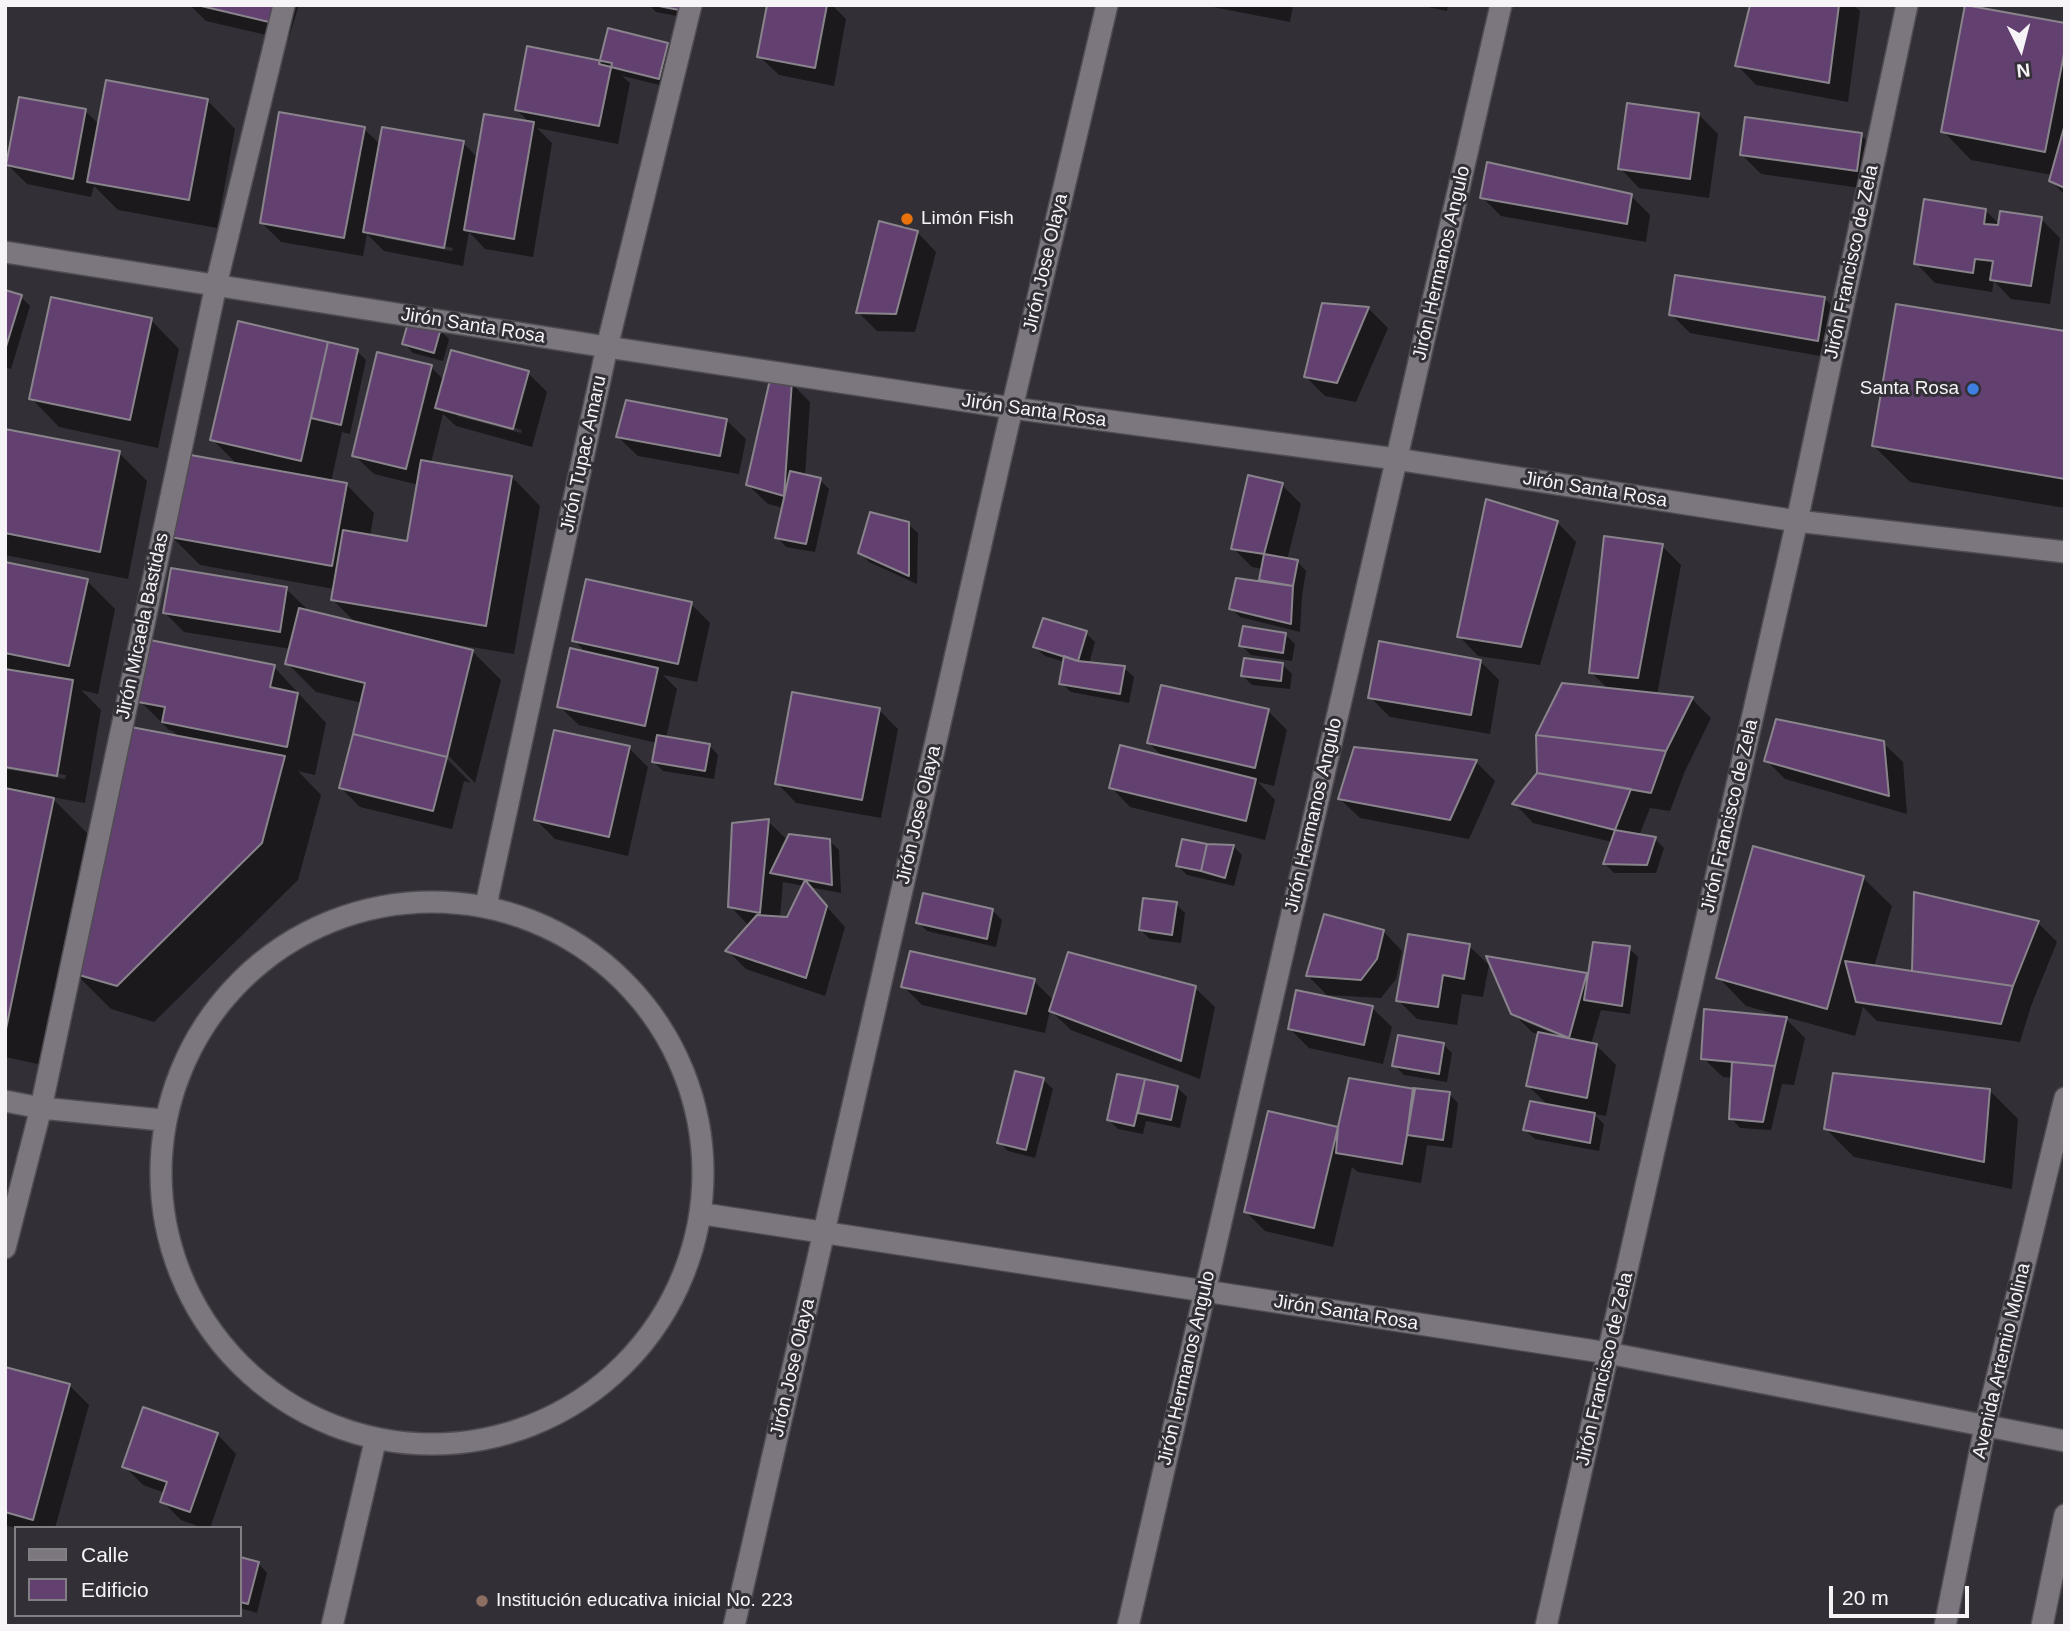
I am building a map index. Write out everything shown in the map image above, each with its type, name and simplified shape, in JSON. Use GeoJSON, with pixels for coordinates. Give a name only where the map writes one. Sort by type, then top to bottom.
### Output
{"type":"FeatureCollection","features":[{"type":"Feature","properties":{"kind":"street","name":"Jirón Micaela Bastidas"},"geometry":{"type":"LineString","coordinates":[[5,1248],[41,1108],[216,285],[284,5]]}},
{"type":"Feature","properties":{"kind":"street","name":"Jirón Tupac Amaru"},"geometry":{"type":"LineString","coordinates":[[486,905],[607,347],[691,5]]}},
{"type":"Feature","properties":{"kind":"street","name":"Jirón Jose Olaya"},"geometry":{"type":"LineString","coordinates":[[734,1626],[1012,408],[1107,5]]}},
{"type":"Feature","properties":{"kind":"street","name":"Jirón Hermanos Angulo"},"geometry":{"type":"LineString","coordinates":[[1128,1626],[1501,5]]}},
{"type":"Feature","properties":{"kind":"street","name":"Jirón Francisco de Zela"},"geometry":{"type":"LineString","coordinates":[[1546,1626],[1797,521],[1908,5]]}},
{"type":"Feature","properties":{"kind":"street","name":"Jirón Santa Rosa"},"geometry":{"type":"LineString","coordinates":[[5,251],[607,347],[1012,408],[1396,459],[1797,521],[2065,552]]}},
{"type":"Feature","properties":{"kind":"street"},"geometry":{"type":"LineString","coordinates":[[378,905],[486,905],[582,944],[657,1016],[699,1111],[704,1214],[665,1318],[589,1398],[486,1442],[375,1441],[277,1400],[202,1324],[161,1227],[162,1120],[203,1022],[279,946],[378,905]]}},
{"type":"Feature","properties":{"kind":"street","name":"Avenida Artemio Molina"},"geometry":{"type":"LineString","coordinates":[[1945,1626],[1985,1427],[2065,1098]]}},
{"type":"Feature","properties":{"kind":"street"},"geometry":{"type":"LineString","coordinates":[[5,1101],[41,1108],[162,1120]]}},
{"type":"Feature","properties":{"kind":"street","name":"Jirón Santa Rosa"},"geometry":{"type":"LineString","coordinates":[[704,1214],[1608,1353],[2065,1441]]}},
{"type":"Feature","properties":{"kind":"street"},"geometry":{"type":"LineString","coordinates":[[332,1626],[375,1441]]}},
{"type":"Feature","properties":{"kind":"street"},"geometry":{"type":"LineString","coordinates":[[2042,1626],[2065,1515]]}},
{"type":"Feature","properties":{"kind":"building"},"geometry":{"type":"Polygon","coordinates":[[[197,5],[274,5],[269,22],[197,5]]]}},
{"type":"Feature","properties":{"kind":"building"},"geometry":{"type":"Polygon","coordinates":[[[654,5],[680,5],[679,10],[654,5]]]}},
{"type":"Feature","properties":{"kind":"building"},"geometry":{"type":"Polygon","coordinates":[[[767,5],[827,5],[815,68],[757,57],[767,5]]]}},
{"type":"Feature","properties":{"kind":"building"},"geometry":{"type":"Polygon","coordinates":[[[1750,5],[1839,5],[1829,83],[1735,66],[1750,5]]]}},
{"type":"Feature","properties":{"kind":"building"},"geometry":{"type":"Polygon","coordinates":[[[1965,5],[2065,23],[2065,49],[2045,152],[1941,132],[1965,5]]]}},
{"type":"Feature","properties":{"kind":"building"},"geometry":{"type":"Polygon","coordinates":[[[608,28],[668,43],[659,79],[599,64],[608,28]]]}},
{"type":"Feature","properties":{"kind":"building"},"geometry":{"type":"Polygon","coordinates":[[[527,46],[612,63],[599,126],[515,110],[527,46]]]}},
{"type":"Feature","properties":{"kind":"building"},"geometry":{"type":"Polygon","coordinates":[[[106,80],[208,99],[189,200],[87,182],[106,80]]]}},
{"type":"Feature","properties":{"kind":"building"},"geometry":{"type":"Polygon","coordinates":[[[19,97],[86,109],[73,179],[6,165],[19,97]]]}},
{"type":"Feature","properties":{"kind":"building"},"geometry":{"type":"Polygon","coordinates":[[[1627,103],[1699,113],[1690,179],[1618,169],[1627,103]]]}},
{"type":"Feature","properties":{"kind":"building"},"geometry":{"type":"Polygon","coordinates":[[[279,112],[365,127],[344,238],[260,223],[279,112]]]}},
{"type":"Feature","properties":{"kind":"building"},"geometry":{"type":"Polygon","coordinates":[[[484,114],[534,122],[514,239],[464,230],[484,114]]]}},
{"type":"Feature","properties":{"kind":"building"},"geometry":{"type":"Polygon","coordinates":[[[1745,117],[1862,133],[1857,171],[1740,155],[1745,117]]]}},
{"type":"Feature","properties":{"kind":"building"},"geometry":{"type":"Polygon","coordinates":[[[2065,124],[2065,188],[2049,181],[2065,124]]]}},
{"type":"Feature","properties":{"kind":"building"},"geometry":{"type":"Polygon","coordinates":[[[382,127],[464,141],[444,248],[363,232],[382,127]]]}},
{"type":"Feature","properties":{"kind":"building"},"geometry":{"type":"Polygon","coordinates":[[[1487,162],[1632,194],[1627,224],[1480,198],[1487,162]]]}},
{"type":"Feature","properties":{"kind":"building"},"geometry":{"type":"Polygon","coordinates":[[[1924,199],[1986,209],[1984,224],[1998,225],[2000,211],[2042,217],[2031,286],[1990,280],[1993,261],[1975,259],[1973,273],[1914,264],[1924,199]]]}},
{"type":"Feature","properties":{"kind":"building"},"geometry":{"type":"Polygon","coordinates":[[[879,221],[918,231],[896,314],[856,313],[879,221]]]}},
{"type":"Feature","properties":{"kind":"building"},"geometry":{"type":"Polygon","coordinates":[[[1675,275],[1825,297],[1818,341],[1669,315],[1675,275]]]}},
{"type":"Feature","properties":{"kind":"building"},"geometry":{"type":"Polygon","coordinates":[[[5,290],[22,295],[5,350],[5,290]]]}},
{"type":"Feature","properties":{"kind":"building"},"geometry":{"type":"Polygon","coordinates":[[[51,297],[152,318],[130,420],[29,399],[51,297]]]}},
{"type":"Feature","properties":{"kind":"building"},"geometry":{"type":"Polygon","coordinates":[[[1322,303],[1369,307],[1337,383],[1304,377],[1322,303]]]}},
{"type":"Feature","properties":{"kind":"building","name":"Santa Rosa"},"geometry":{"type":"Polygon","coordinates":[[[1896,304],[2065,331],[2065,479],[1872,446],[1896,304]]]}},
{"type":"Feature","properties":{"kind":"building"},"geometry":{"type":"Polygon","coordinates":[[[409,319],[441,328],[434,353],[402,344],[409,319]]]}},
{"type":"Feature","properties":{"kind":"building"},"geometry":{"type":"Polygon","coordinates":[[[238,321],[328,342],[301,461],[210,440],[238,321]]]}},
{"type":"Feature","properties":{"kind":"building"},"geometry":{"type":"Polygon","coordinates":[[[328,342],[358,349],[341,425],[311,418],[328,342]]]}},
{"type":"Feature","properties":{"kind":"building"},"geometry":{"type":"Polygon","coordinates":[[[451,350],[529,371],[513,429],[435,408],[451,350]]]}},
{"type":"Feature","properties":{"kind":"building"},"geometry":{"type":"Polygon","coordinates":[[[377,352],[432,365],[406,469],[352,456],[377,352]]]}},
{"type":"Feature","properties":{"kind":"building"},"geometry":{"type":"Polygon","coordinates":[[[771,375],[792,381],[784,496],[746,485],[771,375]]]}},
{"type":"Feature","properties":{"kind":"building"},"geometry":{"type":"Polygon","coordinates":[[[626,400],[727,419],[720,456],[616,437],[626,400]]]}},
{"type":"Feature","properties":{"kind":"building"},"geometry":{"type":"Polygon","coordinates":[[[5,429],[120,451],[100,552],[5,533],[5,429]]]}},
{"type":"Feature","properties":{"kind":"building"},"geometry":{"type":"Polygon","coordinates":[[[185,454],[347,483],[332,566],[170,537],[185,454]]]}},
{"type":"Feature","properties":{"kind":"building"},"geometry":{"type":"Polygon","coordinates":[[[421,460],[512,476],[486,626],[331,600],[343,530],[407,541],[421,460]]]}},
{"type":"Feature","properties":{"kind":"building"},"geometry":{"type":"Polygon","coordinates":[[[790,471],[821,478],[806,544],[775,538],[790,471]]]}},
{"type":"Feature","properties":{"kind":"building"},"geometry":{"type":"Polygon","coordinates":[[[1248,475],[1283,483],[1264,554],[1231,549],[1248,475]]]}},
{"type":"Feature","properties":{"kind":"building"},"geometry":{"type":"Polygon","coordinates":[[[1486,499],[1558,521],[1521,647],[1457,637],[1486,499]]]}},
{"type":"Feature","properties":{"kind":"building"},"geometry":{"type":"Polygon","coordinates":[[[870,512],[909,522],[909,576],[858,553],[870,512]]]}},
{"type":"Feature","properties":{"kind":"building"},"geometry":{"type":"Polygon","coordinates":[[[1604,536],[1663,544],[1638,678],[1589,673],[1604,536]]]}},
{"type":"Feature","properties":{"kind":"building"},"geometry":{"type":"Polygon","coordinates":[[[1264,554],[1298,560],[1293,586],[1259,580],[1264,554]]]}},
{"type":"Feature","properties":{"kind":"building"},"geometry":{"type":"Polygon","coordinates":[[[5,562],[88,579],[69,666],[5,653],[5,562]]]}},
{"type":"Feature","properties":{"kind":"building"},"geometry":{"type":"Polygon","coordinates":[[[171,568],[287,587],[280,632],[163,613],[171,568]]]}},
{"type":"Feature","properties":{"kind":"building"},"geometry":{"type":"Polygon","coordinates":[[[1236,578],[1293,586],[1291,624],[1229,609],[1236,578]]]}},
{"type":"Feature","properties":{"kind":"building"},"geometry":{"type":"Polygon","coordinates":[[[586,579],[692,602],[678,664],[572,641],[586,579]]]}},
{"type":"Feature","properties":{"kind":"building"},"geometry":{"type":"Polygon","coordinates":[[[299,608],[473,650],[447,757],[353,734],[365,683],[285,664],[299,608]]]}},
{"type":"Feature","properties":{"kind":"building"},"geometry":{"type":"Polygon","coordinates":[[[1043,618],[1087,631],[1078,661],[1033,647],[1043,618]]]}},
{"type":"Feature","properties":{"kind":"building"},"geometry":{"type":"Polygon","coordinates":[[[1243,626],[1286,633],[1283,653],[1239,646],[1243,626]]]}},
{"type":"Feature","properties":{"kind":"building"},"geometry":{"type":"Polygon","coordinates":[[[150,640],[275,665],[270,687],[298,693],[287,747],[162,722],[165,707],[138,702],[150,640]]]}},
{"type":"Feature","properties":{"kind":"building"},"geometry":{"type":"Polygon","coordinates":[[[1379,641],[1481,660],[1471,715],[1368,698],[1379,641]]]}},
{"type":"Feature","properties":{"kind":"building"},"geometry":{"type":"Polygon","coordinates":[[[570,648],[658,668],[645,726],[557,707],[570,648]]]}},
{"type":"Feature","properties":{"kind":"building"},"geometry":{"type":"Polygon","coordinates":[[[1064,656],[1078,661],[1125,666],[1120,694],[1059,684],[1064,656]]]}},
{"type":"Feature","properties":{"kind":"building"},"geometry":{"type":"Polygon","coordinates":[[[1244,658],[1283,663],[1281,681],[1241,676],[1244,658]]]}},
{"type":"Feature","properties":{"kind":"building"},"geometry":{"type":"Polygon","coordinates":[[[5,669],[73,680],[57,776],[5,767],[5,669]]]}},
{"type":"Feature","properties":{"kind":"building"},"geometry":{"type":"Polygon","coordinates":[[[1562,683],[1693,697],[1666,751],[1536,735],[1562,683]]]}},
{"type":"Feature","properties":{"kind":"building"},"geometry":{"type":"Polygon","coordinates":[[[1161,685],[1269,709],[1255,768],[1147,743],[1161,685]]]}},
{"type":"Feature","properties":{"kind":"building"},"geometry":{"type":"Polygon","coordinates":[[[792,692],[880,708],[862,800],[775,784],[792,692]]]}},
{"type":"Feature","properties":{"kind":"building"},"geometry":{"type":"Polygon","coordinates":[[[1776,719],[1884,741],[1889,796],[1764,761],[1776,719]]]}},
{"type":"Feature","properties":{"kind":"building"},"geometry":{"type":"Polygon","coordinates":[[[131,727],[285,756],[262,843],[117,986],[72,973],[131,727]]]}},
{"type":"Feature","properties":{"kind":"building"},"geometry":{"type":"Polygon","coordinates":[[[554,730],[630,746],[609,837],[534,820],[554,730]]]}},
{"type":"Feature","properties":{"kind":"building"},"geometry":{"type":"Polygon","coordinates":[[[353,734],[447,757],[433,811],[339,788],[353,734]]]}},
{"type":"Feature","properties":{"kind":"building"},"geometry":{"type":"Polygon","coordinates":[[[657,735],[710,744],[705,771],[652,762],[657,735]]]}},
{"type":"Feature","properties":{"kind":"building"},"geometry":{"type":"Polygon","coordinates":[[[1536,735],[1666,751],[1651,793],[1537,773],[1536,735]]]}},
{"type":"Feature","properties":{"kind":"building"},"geometry":{"type":"Polygon","coordinates":[[[1120,745],[1256,779],[1246,821],[1109,788],[1120,745]]]}},
{"type":"Feature","properties":{"kind":"building"},"geometry":{"type":"Polygon","coordinates":[[[1354,747],[1477,760],[1450,820],[1338,799],[1354,747]]]}},
{"type":"Feature","properties":{"kind":"building"},"geometry":{"type":"Polygon","coordinates":[[[1537,773],[1631,789],[1615,830],[1512,804],[1537,773]]]}},
{"type":"Feature","properties":{"kind":"building"},"geometry":{"type":"Polygon","coordinates":[[[5,788],[54,798],[6,1029],[5,1029],[5,788]]]}},
{"type":"Feature","properties":{"kind":"building"},"geometry":{"type":"Polygon","coordinates":[[[769,819],[760,913],[728,907],[732,823],[769,819]]]}},
{"type":"Feature","properties":{"kind":"building"},"geometry":{"type":"Polygon","coordinates":[[[1615,830],[1656,837],[1647,865],[1603,864],[1615,830]]]}},
{"type":"Feature","properties":{"kind":"building"},"geometry":{"type":"Polygon","coordinates":[[[789,834],[830,839],[832,885],[770,873],[789,834]]]}},
{"type":"Feature","properties":{"kind":"building"},"geometry":{"type":"Polygon","coordinates":[[[1182,839],[1207,844],[1201,871],[1176,866],[1182,839]]]}},
{"type":"Feature","properties":{"kind":"building"},"geometry":{"type":"Polygon","coordinates":[[[1207,844],[1234,845],[1225,878],[1201,871],[1207,844]]]}},
{"type":"Feature","properties":{"kind":"building"},"geometry":{"type":"Polygon","coordinates":[[[1753,846],[1864,876],[1827,1009],[1716,978],[1753,846]]]}},
{"type":"Feature","properties":{"kind":"building"},"geometry":{"type":"Polygon","coordinates":[[[805,880],[827,906],[806,978],[725,951],[757,915],[787,917],[805,880]]]}},
{"type":"Feature","properties":{"kind":"building"},"geometry":{"type":"Polygon","coordinates":[[[1914,892],[2039,921],[2013,986],[1912,971],[1914,892]]]}},
{"type":"Feature","properties":{"kind":"building"},"geometry":{"type":"Polygon","coordinates":[[[923,893],[993,909],[987,939],[916,923],[923,893]]]}},
{"type":"Feature","properties":{"kind":"building"},"geometry":{"type":"Polygon","coordinates":[[[1143,898],[1177,902],[1172,935],[1139,930],[1143,898]]]}},
{"type":"Feature","properties":{"kind":"building"},"geometry":{"type":"Polygon","coordinates":[[[1324,914],[1384,930],[1377,959],[1361,980],[1306,976],[1324,914]]]}},
{"type":"Feature","properties":{"kind":"building"},"geometry":{"type":"Polygon","coordinates":[[[1408,934],[1470,944],[1464,979],[1443,975],[1438,1007],[1396,1001],[1408,934]]]}},
{"type":"Feature","properties":{"kind":"building"},"geometry":{"type":"Polygon","coordinates":[[[1593,942],[1630,946],[1622,1006],[1584,1000],[1593,942]]]}},
{"type":"Feature","properties":{"kind":"building"},"geometry":{"type":"Polygon","coordinates":[[[910,951],[1035,979],[1026,1014],[901,987],[910,951]]]}},
{"type":"Feature","properties":{"kind":"building"},"geometry":{"type":"Polygon","coordinates":[[[1068,952],[1196,986],[1181,1061],[1049,1011],[1068,952]]]}},
{"type":"Feature","properties":{"kind":"building"},"geometry":{"type":"Polygon","coordinates":[[[1486,956],[1587,973],[1569,1038],[1511,1014],[1486,956]]]}},
{"type":"Feature","properties":{"kind":"building"},"geometry":{"type":"Polygon","coordinates":[[[1845,961],[2013,986],[2001,1024],[1856,1002],[1845,961]]]}},
{"type":"Feature","properties":{"kind":"building"},"geometry":{"type":"Polygon","coordinates":[[[1296,990],[1373,1006],[1364,1045],[1288,1029],[1296,990]]]}},
{"type":"Feature","properties":{"kind":"building"},"geometry":{"type":"Polygon","coordinates":[[[1704,1009],[1787,1017],[1775,1066],[1701,1059],[1704,1009]]]}},
{"type":"Feature","properties":{"kind":"building"},"geometry":{"type":"Polygon","coordinates":[[[1538,1032],[1597,1044],[1587,1098],[1526,1086],[1538,1032]]]}},
{"type":"Feature","properties":{"kind":"building"},"geometry":{"type":"Polygon","coordinates":[[[1398,1035],[1444,1043],[1439,1074],[1392,1066],[1398,1035]]]}},
{"type":"Feature","properties":{"kind":"building"},"geometry":{"type":"Polygon","coordinates":[[[1732,1062],[1775,1066],[1763,1122],[1729,1119],[1732,1062]]]}},
{"type":"Feature","properties":{"kind":"building"},"geometry":{"type":"Polygon","coordinates":[[[1015,1071],[1044,1078],[1026,1150],[997,1143],[1015,1071]]]}},
{"type":"Feature","properties":{"kind":"building"},"geometry":{"type":"Polygon","coordinates":[[[1833,1073],[1990,1089],[1984,1162],[1824,1129],[1833,1073]]]}},
{"type":"Feature","properties":{"kind":"building"},"geometry":{"type":"Polygon","coordinates":[[[1117,1074],[1145,1079],[1134,1126],[1107,1120],[1117,1074]]]}},
{"type":"Feature","properties":{"kind":"building"},"geometry":{"type":"Polygon","coordinates":[[[1349,1078],[1415,1089],[1402,1164],[1336,1153],[1338,1127],[1349,1078]]]}},
{"type":"Feature","properties":{"kind":"building"},"geometry":{"type":"Polygon","coordinates":[[[1145,1079],[1178,1086],[1171,1120],[1138,1113],[1145,1079]]]}},
{"type":"Feature","properties":{"kind":"building"},"geometry":{"type":"Polygon","coordinates":[[[1413,1088],[1450,1092],[1443,1140],[1407,1135],[1413,1088]]]}},
{"type":"Feature","properties":{"kind":"building"},"geometry":{"type":"Polygon","coordinates":[[[1530,1101],[1595,1113],[1590,1143],[1523,1130],[1530,1101]]]}},
{"type":"Feature","properties":{"kind":"building"},"geometry":{"type":"Polygon","coordinates":[[[1268,1111],[1338,1127],[1314,1228],[1244,1212],[1268,1111]]]}},
{"type":"Feature","properties":{"kind":"building"},"geometry":{"type":"Polygon","coordinates":[[[5,1367],[70,1384],[33,1520],[5,1512],[5,1367]]]}},
{"type":"Feature","properties":{"kind":"building"},"geometry":{"type":"Polygon","coordinates":[[[143,1407],[218,1433],[190,1512],[160,1502],[167,1482],[122,1467],[143,1407]]]}},
{"type":"Feature","properties":{"kind":"building"},"geometry":{"type":"Polygon","coordinates":[[[242,1558],[259,1562],[248,1604],[242,1602],[242,1558]]]}},
{"type":"Feature","properties":{"kind":"place","name":"Limón Fish"},"geometry":{"type":"Point","coordinates":[907,219]}},
{"type":"Feature","properties":{"kind":"place","name":"Santa Rosa"},"geometry":{"type":"Point","coordinates":[1973,389]}},
{"type":"Feature","properties":{"kind":"place","name":"Institución educativa inicial No. 223"},"geometry":{"type":"Point","coordinates":[482,1601]}}]}
